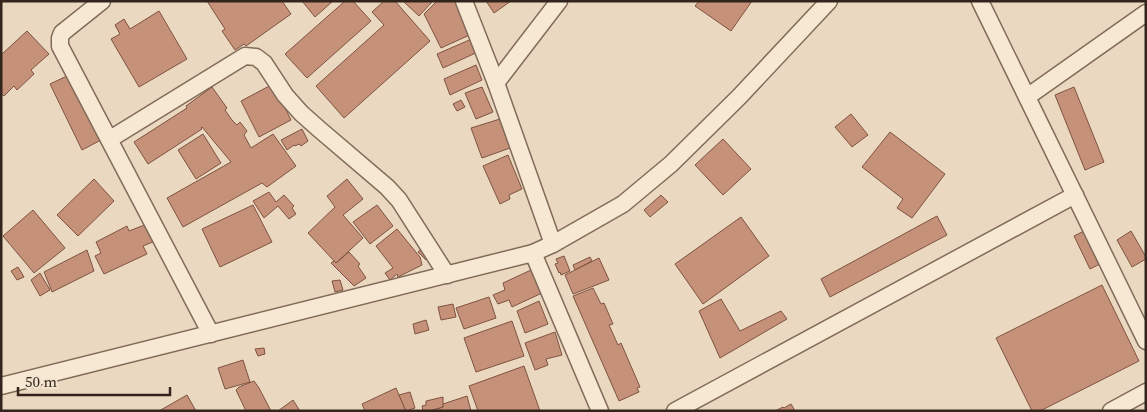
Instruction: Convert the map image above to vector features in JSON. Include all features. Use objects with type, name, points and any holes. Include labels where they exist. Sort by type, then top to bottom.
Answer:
[{"type":"street","points":[[102,1],[62,33],[60,46],[211,334]]},
{"type":"street","points":[[464,1],[496,83],[553,244]]},
{"type":"street","points":[[496,83],[558,1]]},
{"type":"street","points":[[1,386],[533,254],[623,204],[671,164],[739,97],[829,1]]},
{"type":"street","points":[[980,1],[1146,341]]},
{"type":"street","points":[[1027,97],[1146,13]]},
{"type":"street","points":[[110,140],[245,56],[256,57],[264,64],[285,95],[301,113],[387,187],[399,200],[447,275]]},
{"type":"street","points":[[675,411],[1075,195]]},
{"type":"street","points":[[533,254],[600,411]]},
{"type":"street","points":[[1111,411],[1146,392]]},
{"type":"building","points":[[207,1],[282,1],[291,14],[246,46],[244,44],[235,50],[222,31],[225,29]]},
{"type":"building","points":[[302,1],[333,1],[315,17]]},
{"type":"building","points":[[345,1],[353,1],[371,21],[307,78],[285,54]]},
{"type":"building","points":[[384,1],[395,1],[430,41],[344,118],[316,86],[384,25],[372,12]]},
{"type":"building","points":[[403,1],[433,1],[419,16]]},
{"type":"building","points":[[437,1],[460,1],[474,33],[441,48],[424,14]]},
{"type":"building","points":[[486,1],[511,1],[494,13]]},
{"type":"building","points":[[699,1],[752,1],[731,31],[695,6]]},
{"type":"building","points":[[159,11],[187,59],[139,87],[111,39],[120,34],[115,25],[124,19],[130,29]]},
{"type":"building","points":[[27,31],[49,54],[31,70],[34,74],[17,90],[14,86],[4,96],[1,94],[1,55]]},
{"type":"building","points":[[474,38],[480,51],[443,68],[437,54]]},
{"type":"building","points":[[476,65],[482,80],[450,95],[444,79]]},
{"type":"building","points":[[69,75],[101,140],[82,150],[50,84]]},
{"type":"building","points":[[273,84],[291,120],[259,137],[241,101]]},
{"type":"building","points":[[212,87],[227,108],[225,110],[232,120],[237,125],[240,122],[247,131],[244,135],[251,148],[273,134],[296,166],[267,187],[262,183],[183,227],[167,198],[231,162],[202,127],[202,129],[148,164],[134,142],[187,108],[186,106]]},
{"type":"building","points":[[482,87],[493,112],[476,119],[465,93]]},
{"type":"building","points":[[1074,87],[1104,162],[1085,170],[1055,95]]},
{"type":"building","points":[[461,100],[465,107],[457,111],[453,104]]},
{"type":"building","points":[[851,114],[868,135],[852,147],[835,127]]},
{"type":"building","points":[[500,119],[510,148],[482,158],[471,128]]},
{"type":"building","points":[[302,129],[308,141],[301,146],[299,144],[294,145],[287,150],[281,140]]},
{"type":"building","points":[[890,132],[945,174],[912,218],[897,208],[903,199],[862,167]]},
{"type":"building","points":[[203,134],[221,163],[196,179],[178,150]]},
{"type":"building","points":[[723,139],[751,169],[723,195],[695,165]]},
{"type":"building","points":[[508,155],[522,189],[509,195],[510,199],[500,204],[483,166]]},
{"type":"building","points":[[94,179],[114,201],[78,236],[57,215]]},
{"type":"building","points":[[347,179],[363,199],[343,215],[363,238],[336,263],[308,233],[335,207],[327,196]]},
{"type":"building","points":[[269,192],[276,202],[284,195],[294,206],[292,208],[296,214],[289,219],[278,206],[264,218],[253,201]]},
{"type":"building","points":[[661,195],[668,202],[650,217],[644,210]]},
{"type":"building","points":[[253,205],[272,242],[220,267],[202,229]]},
{"type":"building","points":[[377,205],[393,226],[370,244],[353,222]]},
{"type":"building","points":[[33,210],[65,248],[34,273],[3,236]]},
{"type":"building","points":[[937,216],[947,235],[830,297],[821,279]]},
{"type":"building","points":[[741,217],[769,256],[703,304],[675,264]]},
{"type":"building","points":[[147,224],[155,241],[143,246],[147,254],[104,274],[95,256],[101,253],[96,242],[127,226],[129,231]]},
{"type":"building","points":[[1094,226],[1110,259],[1090,269],[1074,236]]},
{"type":"building","points":[[397,229],[420,257],[422,265],[398,277],[397,274],[390,280],[385,273],[393,268],[376,246]]},
{"type":"building","points":[[1131,231],[1146,257],[1146,259],[1132,267],[1117,240]]},
{"type":"building","points":[[423,247],[431,255],[426,260],[418,252]]},
{"type":"building","points":[[87,250],[94,271],[52,292],[44,272]]},
{"type":"building","points":[[349,252],[360,264],[358,266],[366,278],[354,286],[331,263],[334,261],[336,263]]},
{"type":"building","points":[[564,256],[570,271],[561,275],[555,264],[558,263],[556,259]]},
{"type":"building","points":[[590,257],[592,261],[575,270],[573,265]]},
{"type":"building","points":[[599,258],[609,280],[573,294],[565,275]]},
{"type":"building","points":[[18,267],[24,277],[17,280],[11,271]]},
{"type":"building","points":[[531,270],[542,293],[512,307],[509,300],[498,304],[493,295],[505,290],[503,283]]},
{"type":"building","points":[[40,273],[50,290],[40,296],[31,280]]},
{"type":"building","points":[[340,280],[343,290],[335,292],[332,281]]},
{"type":"building","points":[[1102,285],[1139,361],[1040,411],[1032,411],[996,338]]},
{"type":"building","points":[[593,288],[601,304],[604,303],[613,324],[609,325],[618,345],[621,343],[640,387],[637,388],[639,392],[619,401],[573,296]]},
{"type":"building","points":[[489,297],[496,318],[464,329],[456,308]]},
{"type":"building","points":[[721,299],[740,331],[781,311],[787,319],[720,358],[699,311]]},
{"type":"building","points":[[539,301],[548,324],[525,333],[517,311]]},
{"type":"building","points":[[453,304],[456,317],[441,320],[438,307]]},
{"type":"building","points":[[426,320],[429,330],[415,334],[413,324]]},
{"type":"building","points":[[512,321],[524,356],[476,372],[464,338]]},
{"type":"building","points":[[555,332],[562,355],[546,359],[548,365],[535,370],[525,343]]},
{"type":"building","points":[[264,348],[265,354],[258,356],[255,349]]},
{"type":"building","points":[[243,360],[250,382],[225,389],[218,368]]},
{"type":"building","points":[[524,366],[540,411],[478,411],[469,386]]},
{"type":"building","points":[[254,381],[271,411],[246,411],[236,390]]},
{"type":"building","points":[[396,388],[406,411],[365,411],[362,404]]},
{"type":"building","points":[[410,392],[415,408],[406,411],[399,395]]},
{"type":"building","points":[[187,395],[196,411],[159,411]]},
{"type":"building","points":[[467,396],[471,411],[429,411],[443,407],[443,404]]},
{"type":"building","points":[[443,397],[443,407],[423,411],[422,406],[426,405],[426,401]]},
{"type":"building","points":[[293,400],[300,411],[278,411]]},
{"type":"building","points":[[791,404],[795,411],[775,411],[784,408]]}]
